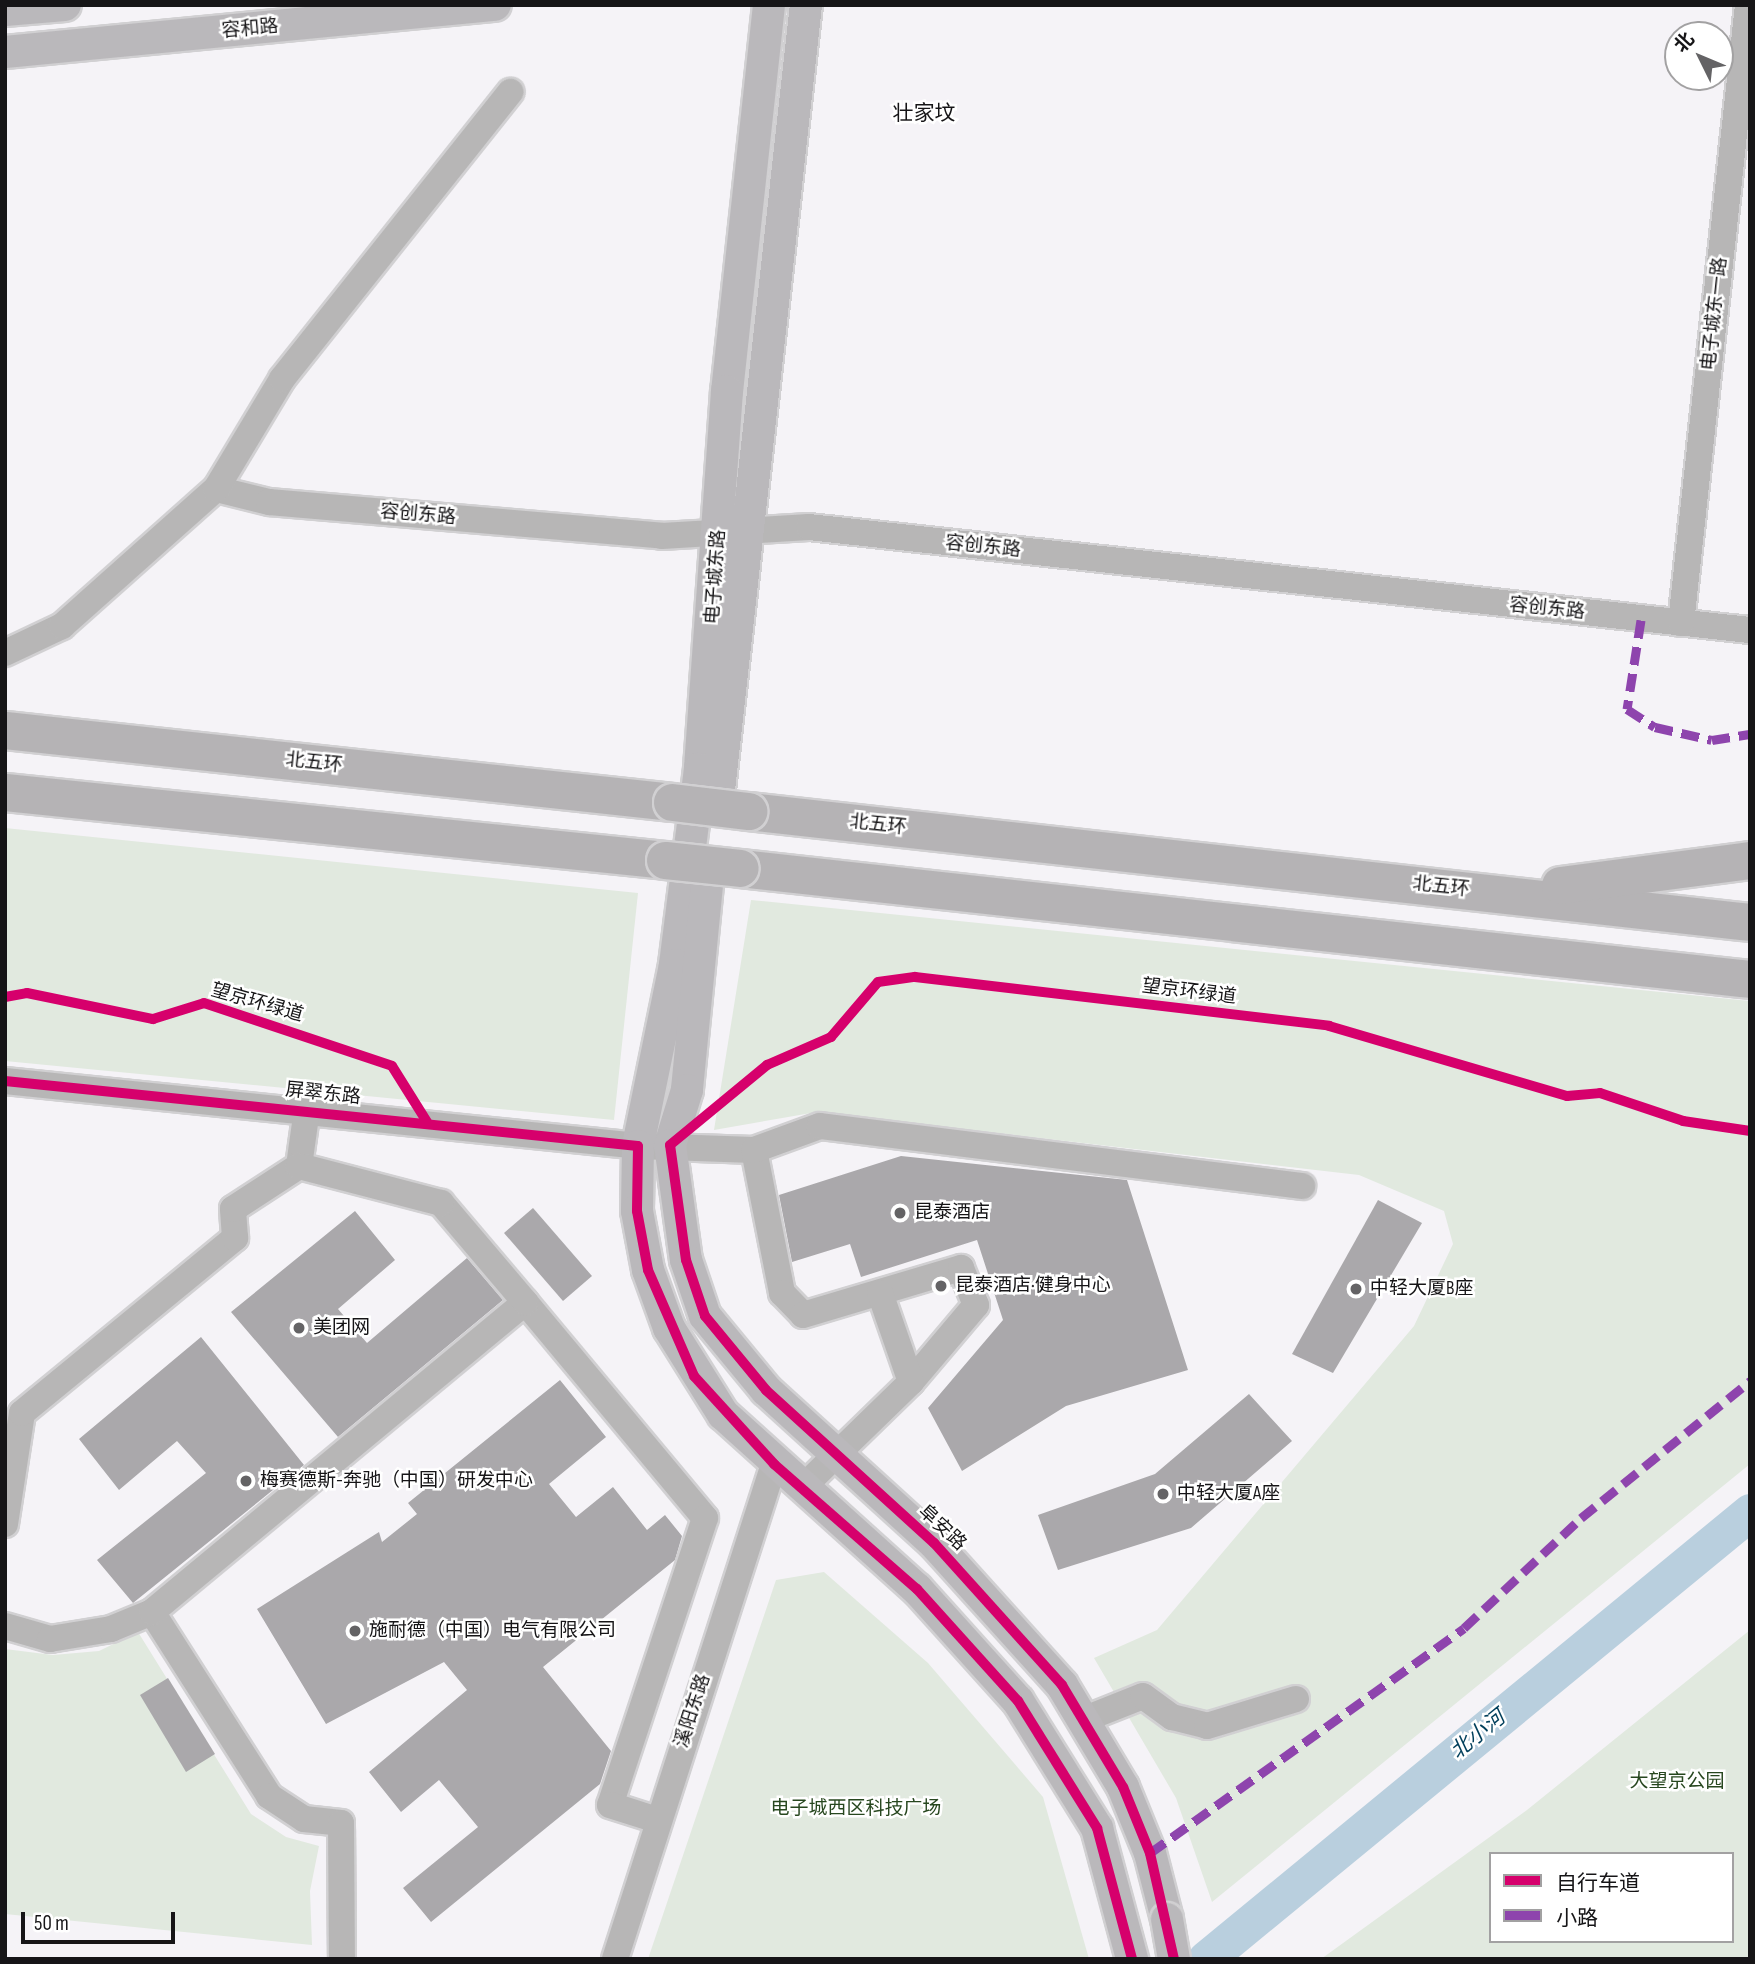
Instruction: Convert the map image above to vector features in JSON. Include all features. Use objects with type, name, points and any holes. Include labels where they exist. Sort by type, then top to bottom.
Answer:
[{"type":"highway","name":"北五环","points":[[5,730],[1750,922]]},
{"type":"highway","points":[[5,792],[740,868],[1750,979]]},
{"type":"highway","points":[[1495,893],[1750,860]]},
{"type":"main road","points":[[5,10],[65,5]]},
{"type":"main road","name":"容和路","points":[[5,52],[495,5]]},
{"type":"main road","name":"电子城东路","points":[[670,1145],[687,1090],[734,533],[727,391],[769,5]]},
{"type":"main road","name":"电子城东路","points":[[638,1146],[676,965],[806,5]]},
{"type":"main road","name":"阜安路","points":[[670,1145],[686,1259],[705,1316],[758,1382],[987,1597],[1086,1719],[1150,1853],[1174,1959]]},
{"type":"main road","points":[[638,1146],[639,1223],[668,1328],[723,1414],[774,1464],[917,1589],[1018,1701],[1097,1828],[1130,1949]]},
{"type":"street","name":"电子城东一路","points":[[1681,624],[1748,5]]},
{"type":"street","points":[[5,653],[62,626],[216,489],[282,379],[510,92]]},
{"type":"street","name":"容创东路","points":[[216,489],[310,506],[662,536],[809,527],[1750,630]]},
{"type":"street","name":"屏翠东路","points":[[5,1081],[307,1109],[638,1146],[670,1145],[754,1150]]},
{"type":"street","points":[[299,1166],[307,1109]]},
{"type":"street","points":[[802,1488],[911,1382],[976,1305],[961,1268],[803,1314],[782,1293],[754,1150],[820,1126],[1302,1186]]},
{"type":"street","points":[[5,1524],[22,1413],[236,1238],[233,1209],[299,1166],[441,1203],[705,1518],[610,1805],[657,1819]]},
{"type":"street","points":[[880,1293],[911,1382]]},
{"type":"street","points":[[5,1626],[50,1639],[111,1629],[152,1612],[525,1302]]},
{"type":"street","name":"溪阳东路","points":[[615,1959],[657,1819],[774,1464]]},
{"type":"street","points":[[152,1612],[270,1796],[304,1819],[341,1824],[342,1959]]},
{"type":"street","points":[[1086,1719],[1143,1696],[1172,1717],[1207,1726],[1296,1699]]},
{"type":"green space","points":[[5,828],[638,893],[614,1120],[5,1061]]},
{"type":"green space","points":[[751,900],[1750,1001],[1750,1464],[1212,1902],[1176,1798],[1094,1658],[1157,1630],[1414,1326],[1453,1244],[1444,1211],[1359,1175],[817,1112],[714,1130]]},
{"type":"green space","name":"电子城西区科技广场","points":[[824,1572],[928,1663],[1043,1797],[1089,1959],[648,1959],[776,1580]]},
{"type":"green space","name":"大望京公园","points":[[1750,1630],[1750,1959],[1321,1959],[1527,1810]]},
{"type":"green space","points":[[138,1632],[251,1814],[286,1837],[319,1846],[310,1891],[312,1945],[5,1914],[5,1649],[53,1655],[99,1651]]},
{"type":"building","points":[[901,1156],[1127,1180],[1188,1370],[1066,1406],[962,1471],[928,1408],[1003,1320],[977,1240],[861,1277],[850,1244],[792,1262],[779,1195]]},
{"type":"building","name":"中轻大厦B座","points":[[1378,1200],[1422,1223],[1333,1373],[1292,1354]]},
{"type":"building","points":[[533,1208],[592,1276],[563,1301],[504,1233]]},
{"type":"building","name":"美团网","points":[[355,1211],[395,1260],[338,1309],[367,1343],[467,1258],[503,1300],[338,1437],[231,1312]]},
{"type":"building","name":"梅赛德斯-奔驰（中国）研发中心","points":[[201,1337],[304,1465],[133,1603],[97,1560],[206,1473],[177,1441],[119,1490],[79,1439]]},
{"type":"building","points":[[560,1380],[606,1437],[549,1484],[576,1517],[613,1487],[647,1530],[665,1515],[682,1536],[675,1560],[543,1667],[611,1751],[600,1784],[431,1922],[403,1888],[478,1827],[439,1780],[401,1812],[369,1772],[467,1690],[444,1662],[326,1724],[257,1609],[379,1532],[382,1542],[417,1514],[408,1503]]},
{"type":"building","name":"中轻大厦A座","points":[[1249,1394],[1292,1441],[1191,1528],[1058,1570],[1038,1515],[1155,1474]]},
{"type":"building","points":[[168,1678],[215,1754],[186,1772],[140,1695]]},
{"type":"waterway","name":"北小河","points":[[1206,1959],[1750,1512]]},
{"type":"marked path","points":[[1641,620],[1627,709],[1655,727],[1712,740],[1750,734]]},
{"type":"marked path","points":[[1150,1853],[1464,1628],[1581,1518],[1750,1381]]},
{"type":"cycle path","name":"望京环绿道","points":[[1174,1959],[1150,1853],[1123,1787],[1062,1685],[934,1543],[766,1390],[705,1316],[686,1260],[670,1145],[767,1065],[831,1037],[878,982],[915,977],[1329,1026],[1567,1096],[1600,1093],[1683,1121],[1750,1131]]},
{"type":"cycle path","name":"望京环绿道","points":[[5,997],[27,993],[153,1019],[204,1003],[392,1066],[427,1122]]},
{"type":"cycle path","points":[[5,1081],[638,1146],[637,1211],[648,1270],[694,1376],[774,1464],[917,1589],[1018,1701],[1097,1828],[1132,1959]]},
{"type":"place","name":"昆泰酒店","points":[[900,1213]]},
{"type":"place","name":"昆泰酒店·健身中心","points":[[941,1286]]},
{"type":"place","name":"中轻大厦B座","points":[[1356,1289]]},
{"type":"place","name":"美团网","points":[[299,1328]]},
{"type":"place","name":"梅赛德斯-奔驰（中国）研发中心","points":[[246,1481]]},
{"type":"place","name":"中轻大厦A座","points":[[1163,1494]]},
{"type":"place","name":"施耐德（中国）电气有限公司","points":[[355,1631]]},
{"type":"district","name":"壮家坟","points":[[924,114]]}]
